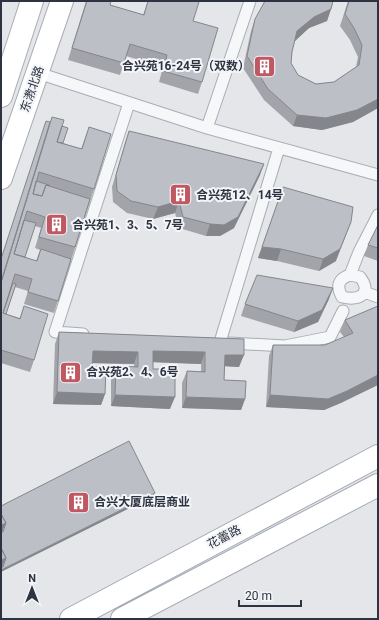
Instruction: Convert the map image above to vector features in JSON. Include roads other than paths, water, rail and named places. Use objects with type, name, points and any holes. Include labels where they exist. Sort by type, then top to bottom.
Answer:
[{"type":"main road","points":[[1,96],[32,1]]},
{"type":"main road","name":"东漖北路","points":[[1,178],[62,1]]},
{"type":"main road","name":"花蕾路","points":[[71,619],[378,456]]},
{"type":"main road","points":[[122,619],[378,485]]},
{"type":"lane","points":[[207,128],[250,1]]},
{"type":"lane","points":[[38,73],[207,128],[378,175]]},
{"type":"lane","points":[[94,334],[55,332],[129,102]]},
{"type":"lane","points":[[279,148],[216,342],[286,346],[330,337],[348,298]]},
{"type":"lane","points":[[350,275],[359,252],[378,215]]},
{"type":"lane","points":[[350,275],[360,277],[364,282],[364,292],[358,299],[342,297],[339,290],[340,282],[343,278],[350,275]]},
{"type":"lane","points":[[364,292],[378,297]]},
{"type":"place","name":"合兴苑16-24号（双数）","points":[[265,66]]},
{"type":"place","name":"合兴苑12、14号","points":[[181,195]]},
{"type":"place","name":"合兴苑1、3、5、7号","points":[[57,225]]},
{"type":"place","name":"合兴苑2、4、6号","points":[[71,372]]},
{"type":"place","name":"合兴大厦底层商业","points":[[78,502]]}]
